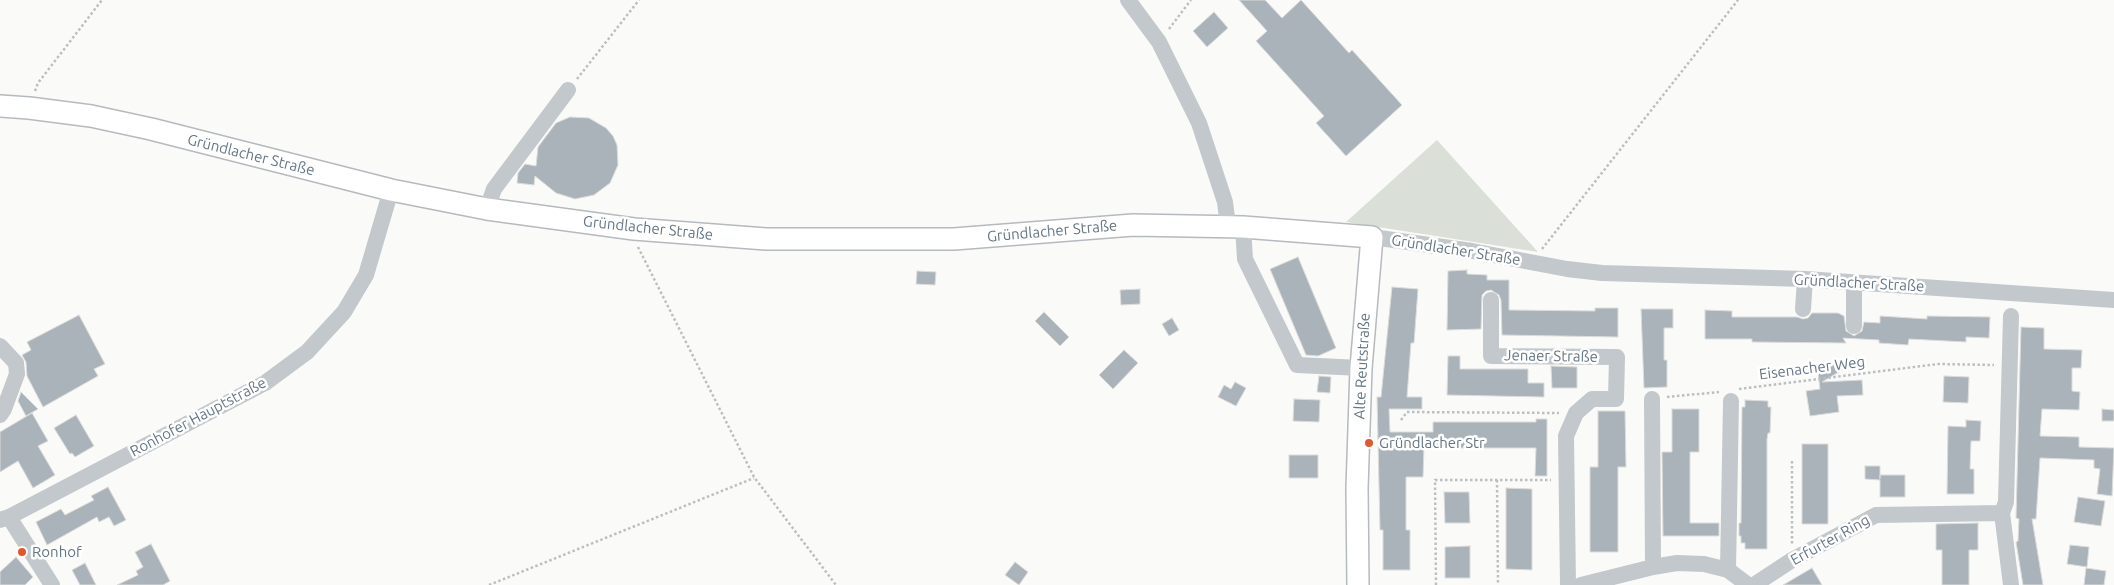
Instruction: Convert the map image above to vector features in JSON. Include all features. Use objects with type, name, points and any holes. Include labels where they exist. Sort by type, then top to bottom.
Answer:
[{"type":"main road","name":"Gründlacher Straße","points":[[0,106],[91,116],[151,129],[391,190],[487,209],[634,229],[766,238],[936,239],[1133,225],[1236,226],[1372,236]]},
{"type":"main road","name":"Alte Reutstraße","points":[[1358,585],[1357,488],[1361,368],[1372,236]]},
{"type":"street","points":[[1128,0],[1159,42],[1199,123],[1225,202],[1236,226],[1245,259],[1297,365],[1361,368]]},
{"type":"street","points":[[487,209],[494,189],[568,90]]},
{"type":"street","name":"Ronhofer Hauptstraße","points":[[4,519],[266,383],[307,352],[344,312],[366,275],[391,190]]},
{"type":"street","name":"Gründlacher Straße","points":[[1372,236],[1472,251],[1567,269],[1602,273],[1805,279],[2114,300]]},
{"type":"street","points":[[1803,309],[1805,279]]},
{"type":"street","points":[[1854,282],[1854,326]]},
{"type":"street","name":"Jenaer Straße","points":[[1491,300],[1491,356],[1617,357],[1616,399],[1592,399],[1576,413]]},
{"type":"street","points":[[2011,316],[2006,502],[2002,513],[2011,585]]},
{"type":"street","points":[[0,346],[16,363],[17,374],[0,415]]},
{"type":"street","points":[[1728,570],[1729,394]]},
{"type":"street","points":[[1652,399],[1653,567]]},
{"type":"street","points":[[1568,585],[1566,436],[1576,413]]},
{"type":"street","name":"Erfurter Ring","points":[[1754,585],[1792,560],[1876,515],[2002,513]]},
{"type":"street","points":[[4,519],[52,585]]},
{"type":"street","points":[[1581,585],[1677,563],[1704,564],[1728,570],[1748,585]]},
{"type":"path","points":[[29,108],[38,83],[102,0]]},
{"type":"path","points":[[568,90],[639,0]]},
{"type":"path","points":[[1159,42],[1191,0]]},
{"type":"path","points":[[1531,262],[1738,0]]},
{"type":"path","points":[[634,229],[638,250],[754,477],[836,585]]},
{"type":"path","name":"Eisenacher Weg","points":[[1652,399],[1729,394],[1938,364],[1991,364],[2010,371]]},
{"type":"path","points":[[1401,420],[1408,412],[1576,413]]},
{"type":"path","points":[[1792,461],[1792,560]]},
{"type":"path","points":[[488,585],[754,477]]},
{"type":"path","points":[[1436,585],[1435,480],[1566,480]]},
{"type":"path","points":[[1497,480],[1498,585]]},
{"type":"shaded area","points":[[1437,140],[1538,252],[1346,222]]},
{"type":"building","points":[[1239,0],[1265,0],[1282,18],[1301,0],[1349,53],[1352,50],[1402,105],[1346,156],[1316,123],[1324,116],[1256,41],[1267,31]]},
{"type":"building","points":[[1214,12],[1228,28],[1207,47],[1193,31]]},
{"type":"building","points":[[570,117],[589,118],[606,128],[613,136],[617,145],[618,165],[610,183],[594,195],[575,199],[556,193],[535,176],[534,185],[517,183],[518,173],[525,164],[536,166],[538,147],[556,123]]},
{"type":"building","points":[[1298,257],[1336,348],[1318,356],[1306,355],[1270,269]]},
{"type":"building","points":[[1467,270],[1467,274],[1487,275],[1487,280],[1509,280],[1509,310],[1595,311],[1595,308],[1618,308],[1618,337],[1502,335],[1501,300],[1499,295],[1491,290],[1486,291],[1482,295],[1481,329],[1447,330],[1448,271]]},
{"type":"building","points":[[917,271],[936,272],[935,285],[916,284]]},
{"type":"building","points":[[1392,287],[1418,289],[1407,397],[1422,397],[1422,409],[1389,409],[1390,432],[1433,432],[1433,422],[1536,422],[1536,419],[1547,419],[1547,476],[1535,476],[1536,448],[1424,448],[1423,477],[1406,477],[1406,530],[1410,530],[1410,570],[1383,570],[1383,530],[1380,530],[1377,397],[1381,397]]},
{"type":"building","points":[[1140,289],[1140,304],[1121,305],[1120,290]]},
{"type":"building","points":[[1641,309],[1673,309],[1673,328],[1664,328],[1664,360],[1667,360],[1667,387],[1644,388]]},
{"type":"building","points":[[1705,310],[1732,311],[1732,317],[1797,317],[1803,319],[1808,318],[1812,313],[1838,313],[1844,316],[1846,331],[1854,336],[1862,331],[1864,322],[1880,323],[1880,316],[1927,319],[1927,316],[1990,317],[1989,338],[1966,337],[1966,342],[1909,339],[1908,345],[1879,343],[1879,340],[1843,338],[1846,343],[1752,342],[1752,339],[1705,339]]},
{"type":"building","points":[[1044,312],[1069,337],[1060,346],[1035,321]]},
{"type":"building","points":[[79,315],[105,364],[94,369],[98,376],[43,407],[27,376],[26,362],[22,355],[31,350],[27,342]]},
{"type":"building","points":[[1172,318],[1179,330],[1169,336],[1162,324]]},
{"type":"building","points":[[2021,327],[2044,328],[2044,349],[2082,350],[2081,368],[2072,368],[2072,391],[2080,392],[2079,410],[2042,409],[2040,436],[2079,437],[2079,447],[2114,448],[2112,496],[2097,494],[2100,469],[2094,468],[2094,460],[2040,458],[2036,519],[2032,519],[2043,585],[2023,585],[2016,542],[2018,541],[2019,519],[2016,518]]},
{"type":"building","points":[[1124,350],[1138,363],[1113,389],[1099,375]]},
{"type":"building","points":[[1448,356],[1460,356],[1460,369],[1528,369],[1528,383],[1544,383],[1544,397],[1447,395]]},
{"type":"building","points":[[1862,358],[1822,382],[1862,380],[1863,395],[1837,396],[1839,412],[1810,416],[1806,391],[1820,389],[1817,364]]},
{"type":"building","points":[[1551,366],[1577,367],[1577,388],[1552,388]]},
{"type":"building","points":[[1319,376],[1331,377],[1330,393],[1317,392]]},
{"type":"building","points":[[1944,376],[1969,377],[1968,403],[1943,402]]},
{"type":"building","points":[[1235,382],[1246,388],[1236,406],[1218,397],[1224,385],[1231,389]]},
{"type":"building","points":[[21,392],[38,409],[26,416],[18,401]]},
{"type":"building","points":[[1294,399],[1320,400],[1319,422],[1293,421]]},
{"type":"building","points":[[1745,400],[1768,401],[1768,407],[1771,407],[1770,433],[1768,433],[1767,439],[1767,549],[1745,549],[1745,543],[1741,543],[1741,536],[1739,536],[1739,523],[1741,523],[1742,407],[1745,407]]},
{"type":"building","points":[[1672,409],[1699,409],[1699,452],[1690,452],[1690,523],[1719,523],[1719,536],[1663,536],[1662,452],[1672,452]]},
{"type":"building","points":[[2102,409],[2114,410],[2114,421],[2102,421]]},
{"type":"building","points":[[1598,411],[1625,411],[1626,467],[1618,467],[1618,552],[1590,552],[1590,467],[1598,467]]},
{"type":"building","points":[[32,413],[48,441],[38,446],[55,475],[33,488],[18,461],[0,472],[0,432]]},
{"type":"building","points":[[76,415],[94,446],[75,457],[72,453],[70,454],[54,428]]},
{"type":"building","points":[[1966,420],[1981,421],[1980,441],[1971,441],[1970,469],[1974,469],[1974,494],[1947,494],[1948,426],[1966,427]]},
{"type":"building","points":[[1802,444],[1828,444],[1828,524],[1802,524]]},
{"type":"building","points":[[1289,455],[1318,455],[1318,478],[1289,478]]},
{"type":"building","points":[[1865,466],[1880,466],[1880,475],[1905,475],[1905,497],[1880,497],[1880,480],[1865,479]]},
{"type":"building","points":[[108,487],[126,520],[114,526],[109,517],[99,522],[97,517],[47,545],[36,522],[61,509],[65,515],[94,500],[91,496]]},
{"type":"building","points":[[1506,488],[1532,489],[1532,570],[1506,569]]},
{"type":"building","points":[[1444,492],[1469,492],[1470,523],[1445,523]]},
{"type":"building","points":[[2078,497],[2105,501],[2101,526],[2074,522]]},
{"type":"building","points":[[1978,523],[1978,550],[1969,550],[1969,585],[1942,585],[1942,550],[1936,550],[1936,524]]},
{"type":"building","points":[[151,544],[170,581],[163,585],[117,585],[138,575],[136,571],[143,567],[135,552]]},
{"type":"building","points":[[2070,545],[2089,547],[2087,567],[2067,564]]},
{"type":"building","points":[[1470,546],[1470,578],[1445,578],[1445,547]]},
{"type":"building","points":[[16,557],[33,577],[25,585],[0,585],[0,572]]},
{"type":"building","points":[[1015,562],[1028,572],[1019,585],[1005,575]]},
{"type":"building","points":[[85,563],[96,585],[80,585],[72,570]]},
{"type":"building","points":[[1812,568],[1822,585],[1783,585]]},
{"type":"building","points":[[2086,568],[2106,571],[2104,585],[2084,585]]},
{"type":"place","name":"Gründlacher Str","points":[[1369,443]]},
{"type":"place","name":"Ronhof","points":[[22,552]]}]
